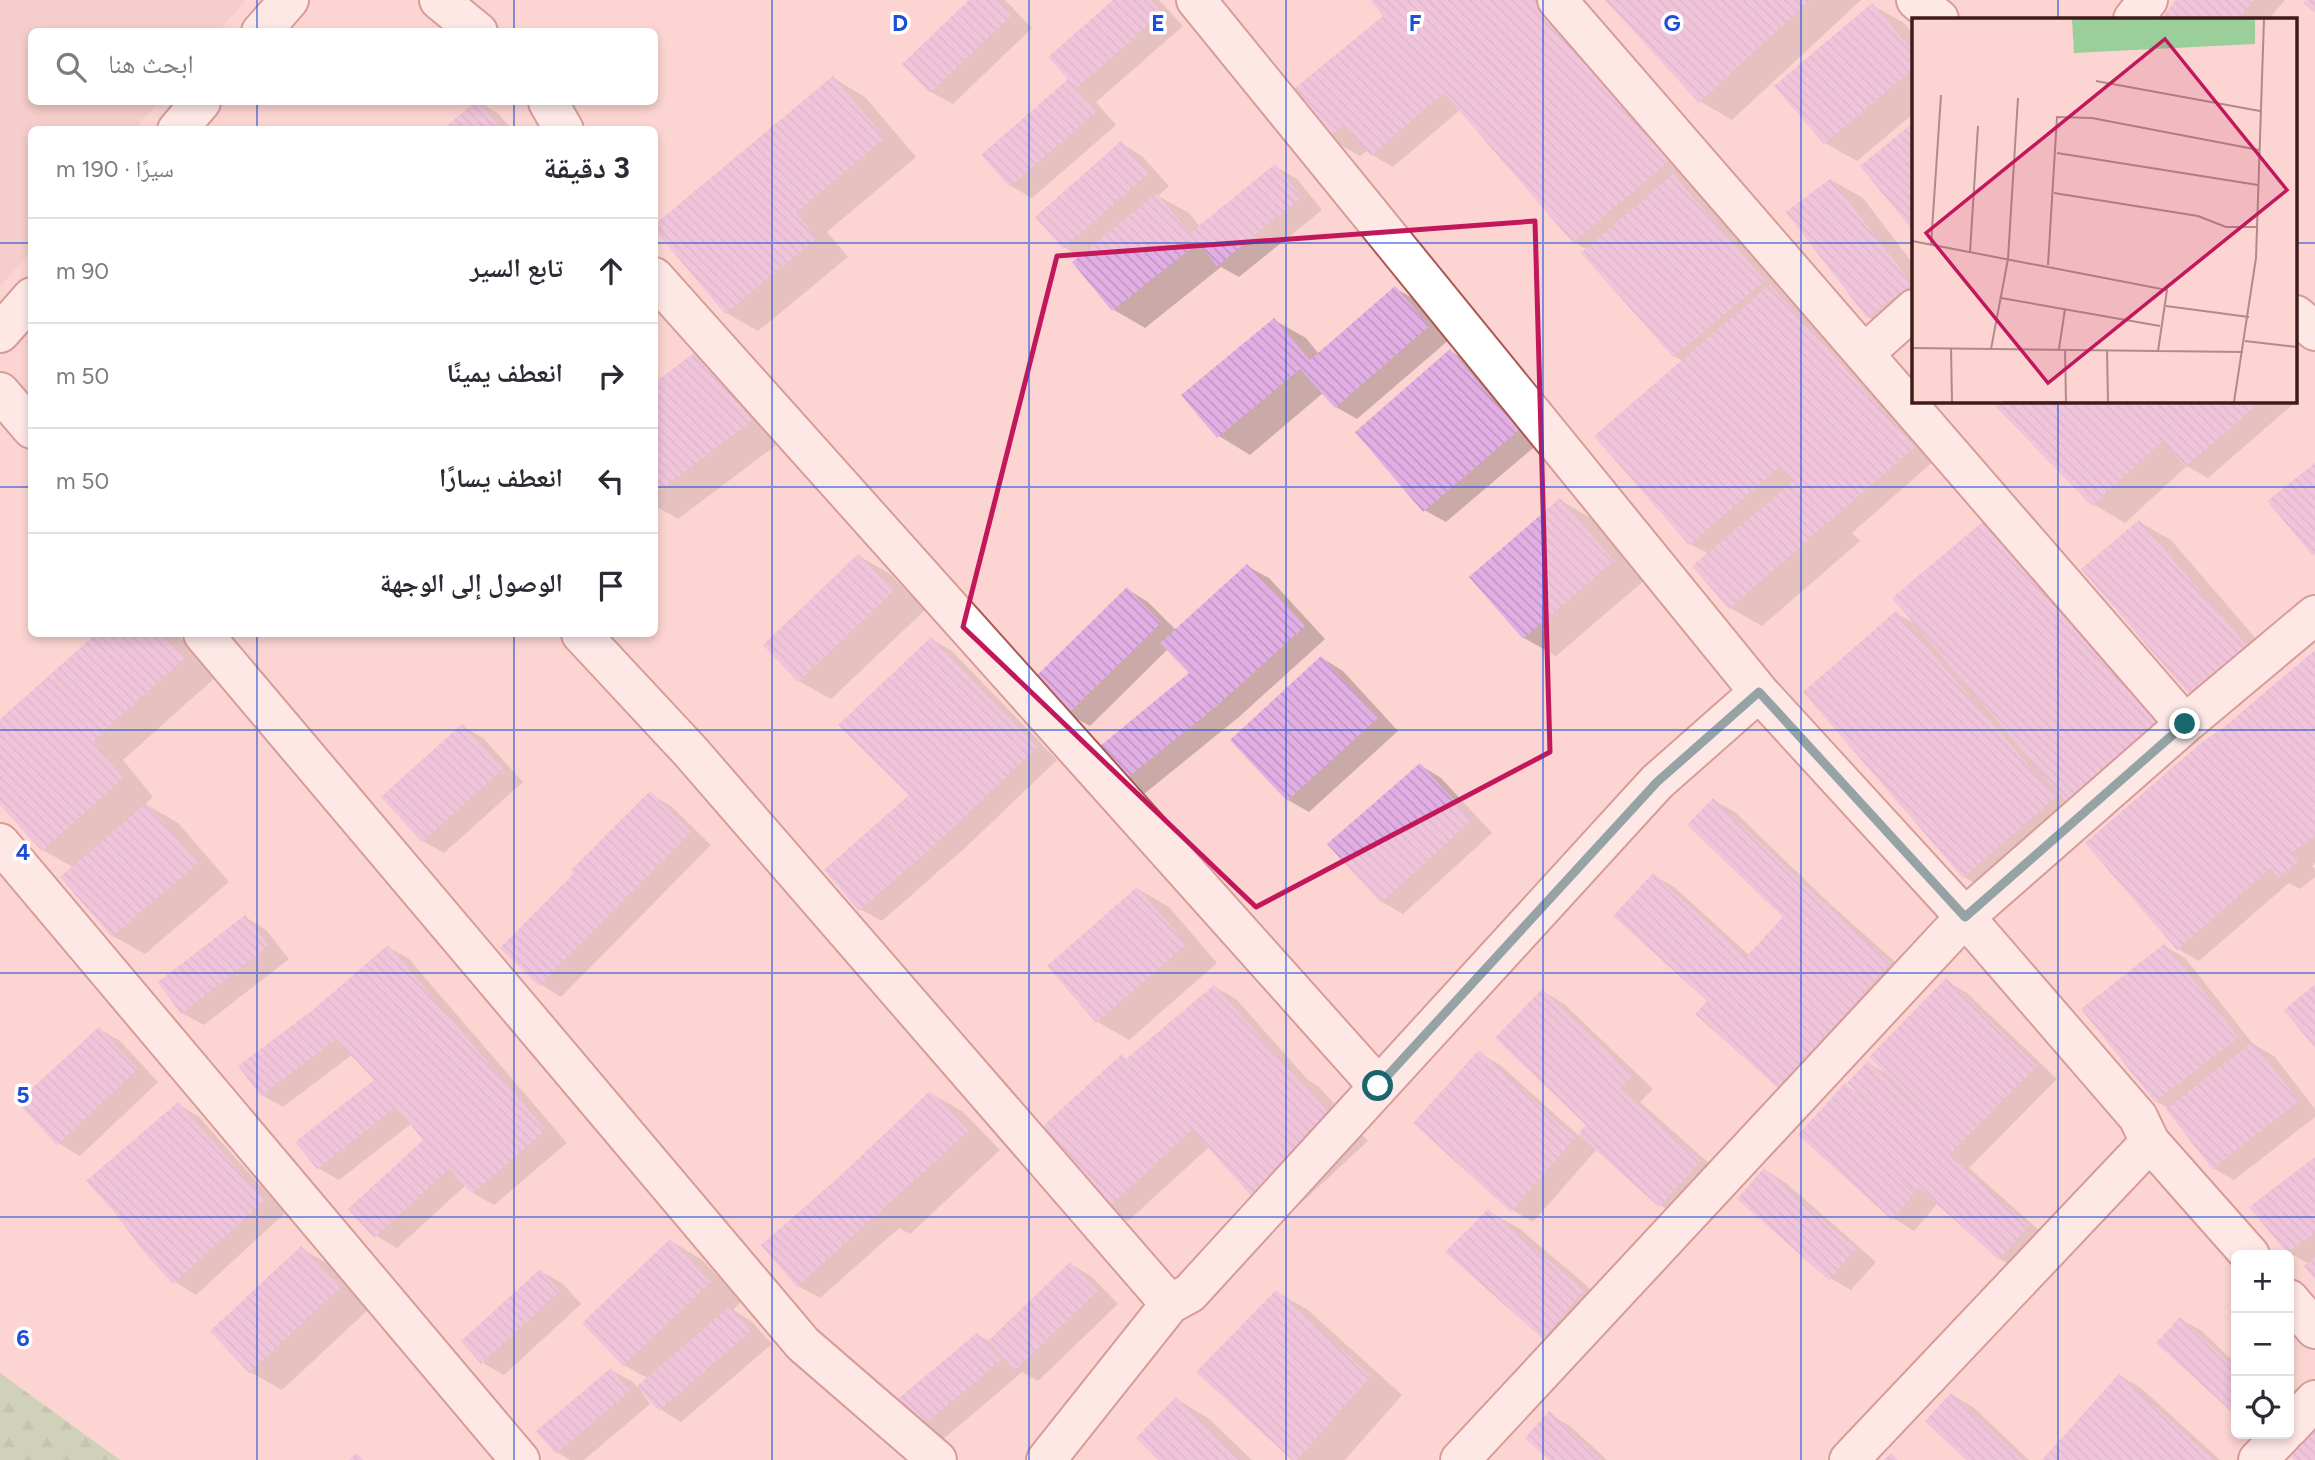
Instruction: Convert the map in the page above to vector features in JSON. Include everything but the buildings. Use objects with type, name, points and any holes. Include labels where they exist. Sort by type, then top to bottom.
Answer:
[{"type":"street","points":[[264,28],[289,0]]},
{"type":"street","points":[[439,0],[473,28]]},
{"type":"street","points":[[1196,0],[1759,692],[1965,917],[2138,1117],[2150,1142],[2246,1250]]},
{"type":"street","points":[[1557,0],[2185,724]]},
{"type":"street","points":[[1916,0],[1938,18]]},
{"type":"street","points":[[2134,18],[2148,0]]},
{"type":"street","points":[[180,126],[198,105]]},
{"type":"street","points":[[550,105],[562,126]]},
{"type":"street","points":[[658,281],[1378,1086]]},
{"type":"street","points":[[0,333],[28,302]]},
{"type":"street","points":[[1864,354],[1912,311]]},
{"type":"street","points":[[2298,317],[2315,331]]},
{"type":"street","points":[[0,391],[28,424]]},
{"type":"street","points":[[1460,1460],[1965,917],[2185,724],[2315,615]]},
{"type":"street","points":[[207,637],[803,1344],[937,1460]]},
{"type":"street","points":[[584,637],[690,751],[1170,1304]]},
{"type":"street","points":[[1046,1460],[1170,1304],[1190,1293],[1657,782],[1759,692]]},
{"type":"street","points":[[0,843],[520,1460]]},
{"type":"street","points":[[1849,1460],[2150,1142]]},
{"type":"street","points":[[2294,1305],[2315,1329]]},
{"type":"street","points":[[2294,1423],[2315,1400]]},
{"type":"street","points":[[2258,1460],[2278,1439]]},
{"type":"highlighted area","points":[[1535,221],[1550,752],[1256,907],[963,627],[1057,256]]},
{"type":"shaded area","points":[[0,0],[246,0],[222,28],[28,28],[28,105],[156,105],[138,126],[28,126],[28,254],[0,287]]},
{"type":"green space","points":[[0,1373],[120,1460],[0,1460]]},
{"type":"route","points":[[1378,1086],[1657,782],[1759,692],[1965,917],[2185,724]]}]
